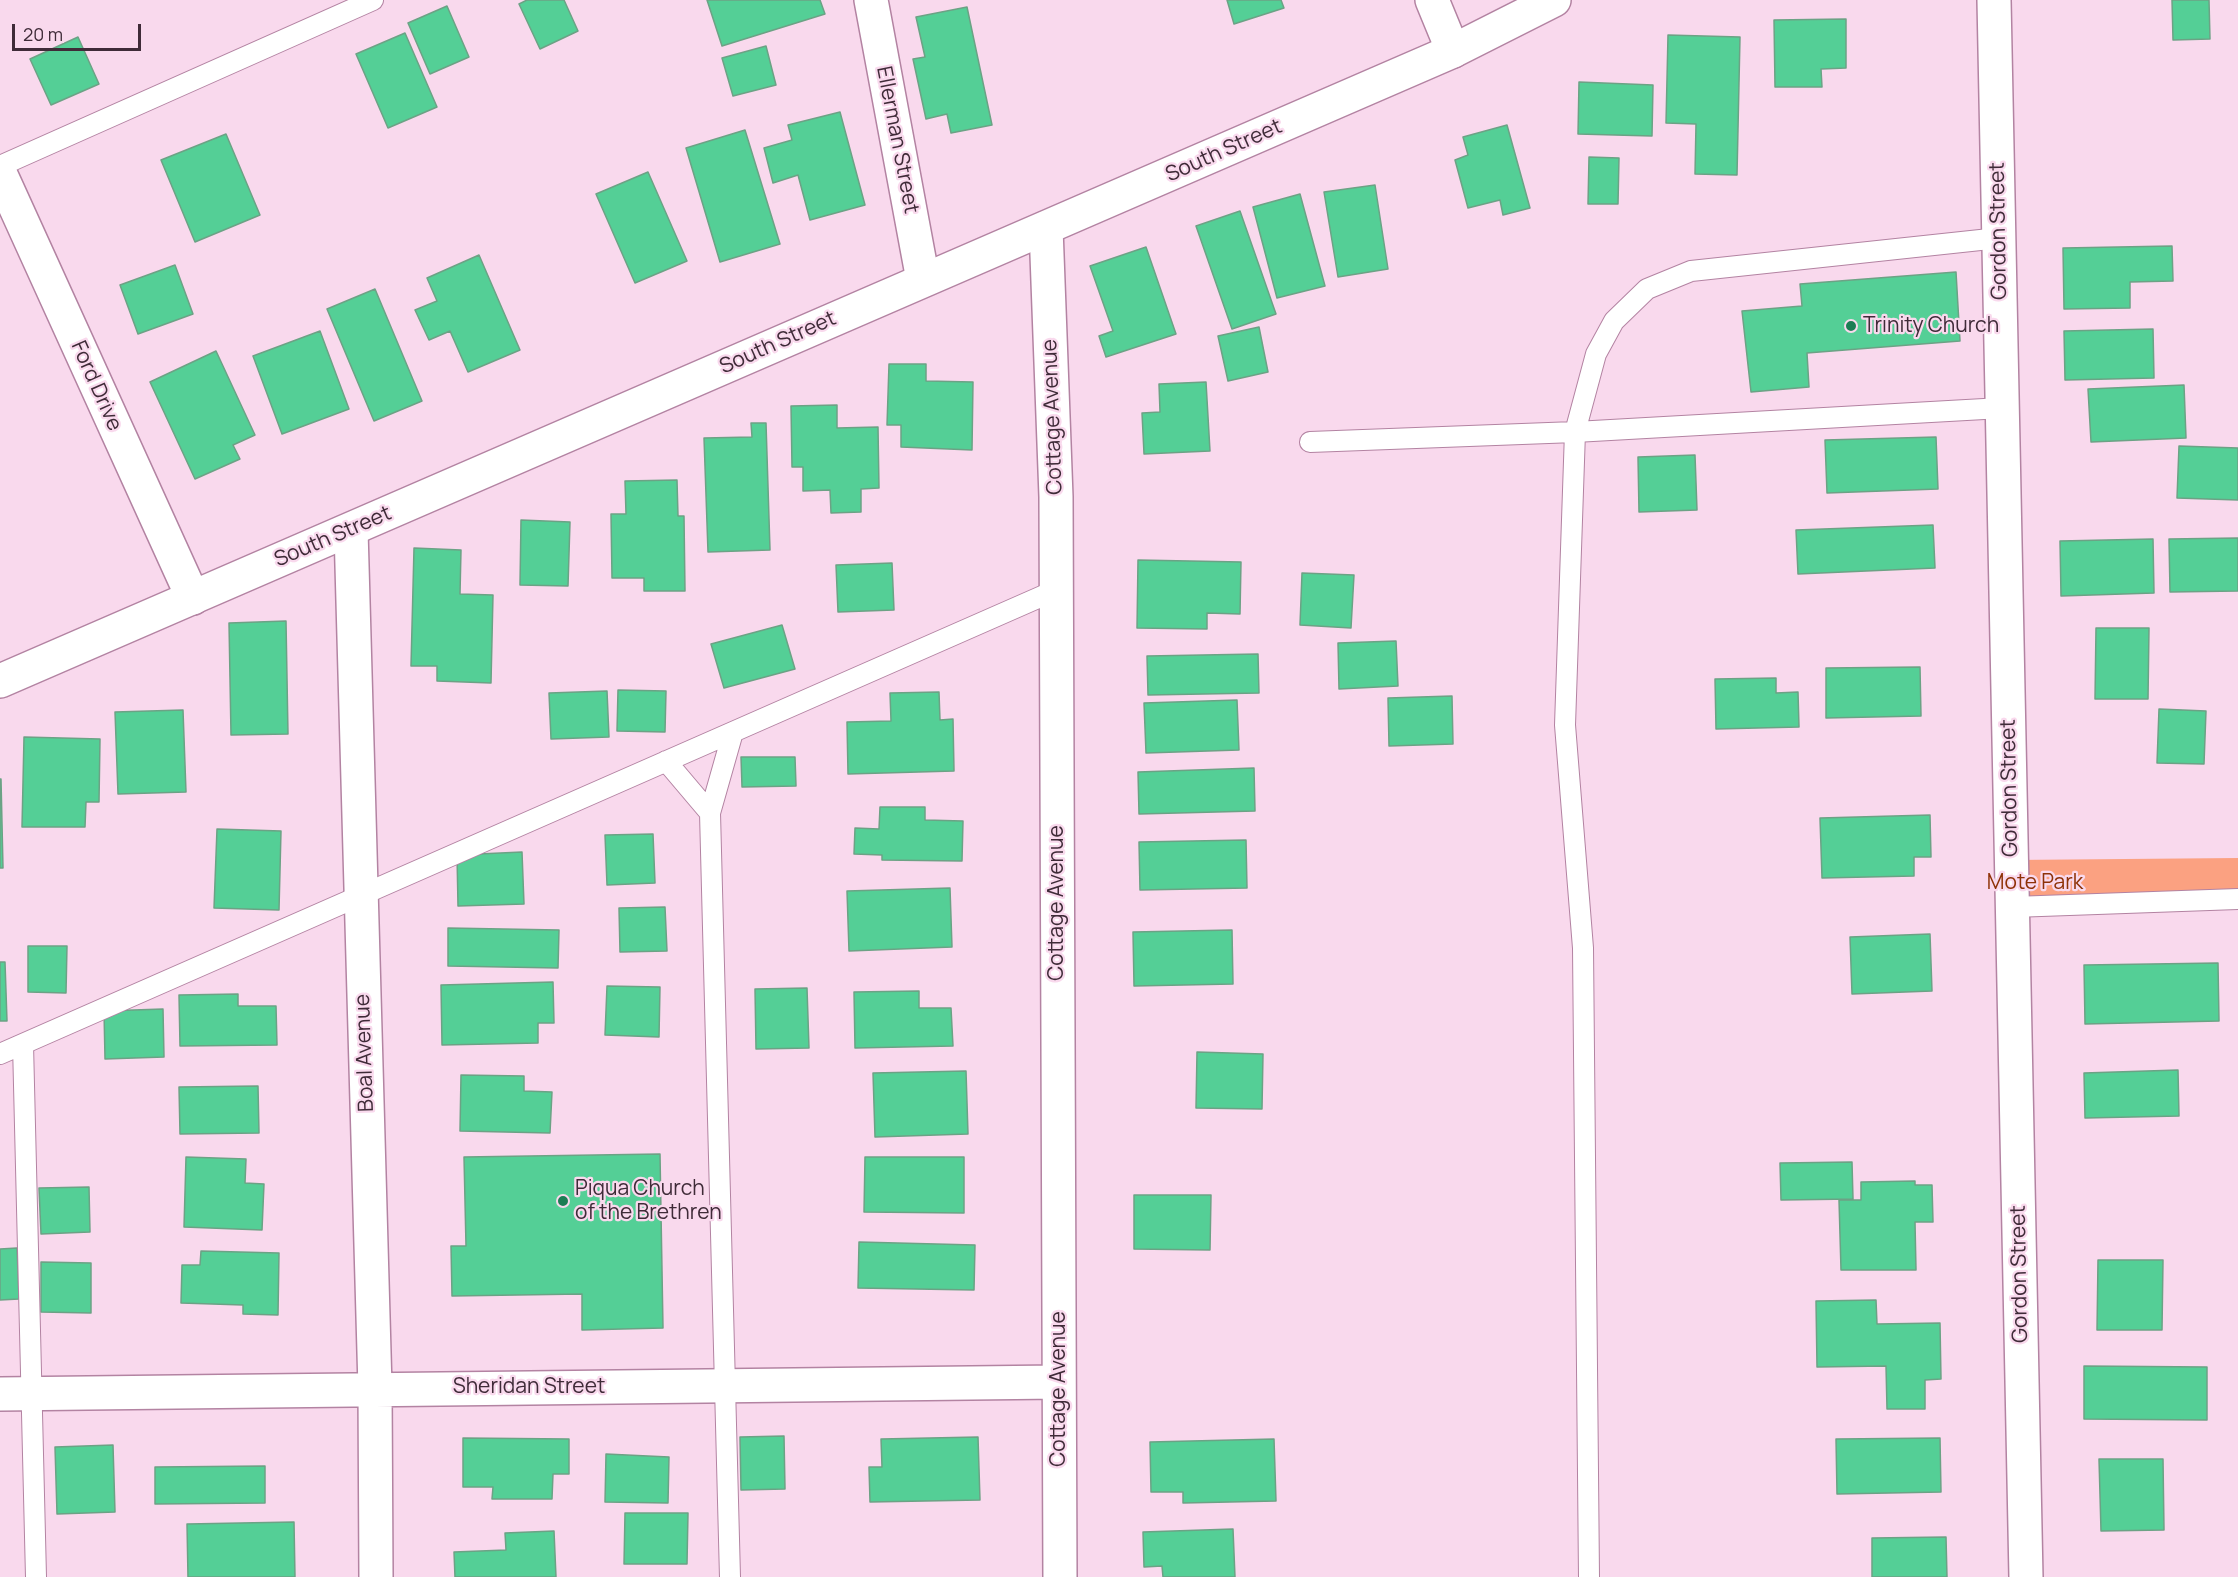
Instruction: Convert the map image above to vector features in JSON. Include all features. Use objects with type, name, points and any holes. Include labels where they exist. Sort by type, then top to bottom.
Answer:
[{"type":"street","name":"Ellerman Street","points":[[871,0],[923,280]]},
{"type":"street","points":[[1432,0],[1453,51]]},
{"type":"street","name":"South Street","points":[[0,681],[1453,51],[1554,0]]},
{"type":"street","name":"Gordon Street","points":[[1994,0],[2026,1577]]},
{"type":"street","name":"Ford Drive","points":[[0,173],[193,598]]},
{"type":"street","name":"Cottage Avenue","points":[[1046,228],[1056,498],[1060,1577]]},
{"type":"street","name":"Boal Avenue","points":[[351,530],[375,1388],[376,1577]]},
{"type":"street","name":"Sheridan Street","points":[[0,1394],[1059,1382]]},
{"type":"lane","points":[[0,166],[373,0]]},
{"type":"lane","points":[[1589,1577],[1583,948],[1565,725],[1575,432],[1596,354],[1614,321],[1647,289],[1691,271],[1999,238]]},
{"type":"lane","points":[[1310,442],[1575,432],[2002,408]]},
{"type":"lane","points":[[0,1054],[1056,590]]},
{"type":"lane","points":[[730,1577],[710,813],[733,732]]},
{"type":"lane","points":[[666,761],[710,813]]},
{"type":"lane","points":[[2013,907],[2238,899]]},
{"type":"lane","points":[[23,1044],[34,1394],[36,1577]]},
{"type":"green space","name":"Mote Park","points":[[2238,858],[2238,899],[2013,907],[2012,860]]},
{"type":"building","points":[[527,0],[564,0],[578,31],[540,49],[519,4]]},
{"type":"building","points":[[707,0],[820,0],[825,14],[722,46]]},
{"type":"building","points":[[1227,0],[1281,0],[1284,8],[1234,24]]},
{"type":"building","points":[[2172,0],[2209,0],[2210,39],[2173,40]]},
{"type":"building","points":[[447,6],[469,57],[430,74],[408,23]]},
{"type":"building","points":[[967,7],[992,125],[951,133],[947,114],[926,119],[913,59],[925,57],[916,17]]},
{"type":"building","points":[[1846,19],[1846,68],[1821,69],[1822,87],[1775,87],[1774,20]]},
{"type":"building","points":[[405,33],[437,107],[388,128],[356,54]]},
{"type":"building","points":[[1668,35],[1740,37],[1737,175],[1695,174],[1696,124],[1666,123]]},
{"type":"building","points":[[78,37],[99,84],[51,105],[30,59]]},
{"type":"building","points":[[766,46],[776,85],[733,96],[722,58]]},
{"type":"building","points":[[1579,82],[1653,85],[1652,136],[1578,134]]},
{"type":"building","points":[[840,112],[865,205],[810,220],[798,175],[773,183],[764,148],[792,140],[788,125]]},
{"type":"building","points":[[1507,125],[1530,208],[1503,215],[1500,200],[1468,208],[1455,160],[1468,155],[1463,137]]},
{"type":"building","points":[[745,130],[780,244],[720,262],[686,148]]},
{"type":"building","points":[[226,134],[260,215],[195,242],[161,160]]},
{"type":"building","points":[[1589,157],[1619,158],[1618,204],[1588,204]]},
{"type":"building","points":[[648,172],[687,261],[635,283],[596,194]]},
{"type":"building","points":[[1375,185],[1388,269],[1338,277],[1324,192]]},
{"type":"building","points":[[1300,194],[1325,286],[1277,298],[1253,207]]},
{"type":"building","points":[[1240,211],[1276,314],[1232,329],[1196,226]]},
{"type":"building","points":[[2172,246],[2173,281],[2130,282],[2130,308],[2064,309],[2063,248]]},
{"type":"building","points":[[1146,247],[1176,334],[1106,357],[1099,336],[1113,331],[1090,266]]},
{"type":"building","points":[[479,255],[520,350],[468,372],[450,331],[429,340],[415,310],[437,301],[427,278]]},
{"type":"building","points":[[175,265],[193,314],[138,334],[120,285]]},
{"type":"building","name":"Trinity Church","points":[[1956,272],[1960,341],[1807,353],[1809,387],[1751,392],[1742,311],[1802,306],[1800,284]]},
{"type":"building","points":[[375,289],[422,401],[374,421],[327,309]]},
{"type":"building","points":[[1259,327],[1268,372],[1228,381],[1218,336]]},
{"type":"building","points":[[2153,329],[2154,378],[2065,380],[2064,331]]},
{"type":"building","points":[[320,331],[349,409],[282,434],[253,356]]},
{"type":"building","points":[[216,351],[255,435],[233,445],[240,459],[195,479],[150,382]]},
{"type":"building","points":[[889,364],[926,364],[926,381],[973,382],[972,450],[901,447],[901,425],[887,425]]},
{"type":"building","points":[[1206,382],[1210,451],[1144,454],[1142,413],[1160,412],[1159,384]]},
{"type":"building","points":[[2184,385],[2186,438],[2091,442],[2088,389]]},
{"type":"building","points":[[837,405],[837,428],[878,427],[879,488],[861,489],[861,512],[831,513],[830,490],[803,491],[803,467],[792,467],[791,406]]},
{"type":"building","points":[[751,423],[766,423],[770,550],[708,552],[704,438],[752,437]]},
{"type":"building","points":[[1936,437],[1938,489],[1827,493],[1825,440]]},
{"type":"building","points":[[2179,446],[2238,448],[2238,500],[2177,498]]},
{"type":"building","points":[[1695,455],[1697,510],[1639,512],[1638,457]]},
{"type":"building","points":[[677,480],[678,516],[684,516],[685,591],[644,591],[644,578],[612,578],[611,514],[626,514],[625,481]]},
{"type":"building","points":[[521,520],[570,522],[568,586],[520,585]]},
{"type":"building","points":[[1933,525],[1935,568],[1798,574],[1796,530]]},
{"type":"building","points":[[2238,538],[2238,591],[2170,592],[2169,539]]},
{"type":"building","points":[[2153,539],[2154,593],[2061,596],[2060,541]]},
{"type":"building","points":[[414,548],[461,550],[460,594],[493,595],[491,683],[437,681],[437,666],[411,666]]},
{"type":"building","points":[[1138,560],[1241,562],[1240,614],[1207,613],[1207,629],[1137,628]]},
{"type":"building","points":[[892,563],[894,610],[838,612],[836,565]]},
{"type":"building","points":[[1302,573],[1354,575],[1351,628],[1300,625]]},
{"type":"building","points":[[286,621],[288,734],[231,735],[229,623]]},
{"type":"building","points":[[782,625],[795,669],[724,688],[711,644]]},
{"type":"building","points":[[2096,628],[2149,628],[2148,699],[2095,699]]},
{"type":"building","points":[[1396,641],[1398,686],[1339,689],[1338,643]]},
{"type":"building","points":[[1258,654],[1259,693],[1148,695],[1147,656]]},
{"type":"building","points":[[1920,667],[1921,716],[1826,718],[1826,668]]},
{"type":"building","points":[[1776,678],[1776,693],[1798,692],[1799,727],[1716,729],[1715,679]]},
{"type":"building","points":[[618,690],[666,691],[665,732],[617,731]]},
{"type":"building","points":[[607,691],[609,737],[551,739],[549,693]]},
{"type":"building","points":[[939,692],[940,720],[953,719],[954,771],[848,774],[847,722],[891,721],[890,693]]},
{"type":"building","points":[[1452,696],[1453,744],[1389,746],[1388,698]]},
{"type":"building","points":[[1237,700],[1239,750],[1146,753],[1144,703]]},
{"type":"building","points":[[2159,709],[2206,711],[2204,764],[2157,763]]},
{"type":"building","points":[[183,710],[186,792],[118,794],[115,712]]},
{"type":"building","points":[[24,737],[100,739],[99,802],[86,802],[85,827],[22,827]]},
{"type":"building","points":[[741,757],[795,757],[796,786],[742,787]]},
{"type":"building","points":[[1254,768],[1255,811],[1139,814],[1138,772]]},
{"type":"building","points":[[1,779],[3,868],[0,868]]},
{"type":"building","points":[[880,807],[925,807],[925,820],[963,821],[962,861],[882,860],[882,855],[854,854],[855,828],[879,829]]},
{"type":"building","points":[[1930,815],[1931,857],[1914,857],[1914,876],[1822,878],[1820,818]]},
{"type":"building","points":[[217,829],[281,831],[279,910],[214,908]]},
{"type":"building","points":[[653,834],[655,883],[607,885],[605,835]]},
{"type":"building","points":[[1246,840],[1247,888],[1140,890],[1139,842]]},
{"type":"building","points":[[522,852],[524,904],[458,906],[457,855]]},
{"type":"building","points":[[950,888],[952,947],[849,951],[847,891]]},
{"type":"building","points":[[665,907],[667,951],[620,952],[619,908]]},
{"type":"building","points":[[448,928],[559,930],[558,968],[448,966]]},
{"type":"building","points":[[1232,930],[1233,984],[1134,986],[1133,932]]},
{"type":"building","points":[[1930,934],[1932,991],[1852,994],[1850,937]]},
{"type":"building","points":[[28,946],[67,946],[66,993],[28,992]]},
{"type":"building","points":[[0,962],[5,962],[7,1021],[0,1021]]},
{"type":"building","points":[[2218,963],[2219,1021],[2085,1024],[2084,965]]},
{"type":"building","points":[[553,982],[554,1023],[538,1023],[538,1043],[442,1045],[441,985]]},
{"type":"building","points":[[607,986],[660,987],[659,1037],[605,1035]]},
{"type":"building","points":[[807,988],[809,1048],[756,1049],[755,989]]},
{"type":"building","points":[[919,991],[919,1008],[951,1008],[953,1046],[855,1048],[854,992]]},
{"type":"building","points":[[238,994],[238,1006],[276,1006],[277,1045],[180,1046],[179,995]]},
{"type":"building","points":[[163,1009],[164,1057],[105,1059],[104,1011]]},
{"type":"building","points":[[1197,1052],[1263,1054],[1262,1109],[1196,1108]]},
{"type":"building","points":[[2178,1070],[2179,1116],[2085,1118],[2084,1073]]},
{"type":"building","points":[[966,1071],[968,1134],[875,1137],[873,1073]]},
{"type":"building","points":[[461,1075],[524,1076],[524,1091],[552,1092],[550,1133],[460,1131]]},
{"type":"building","points":[[258,1086],[259,1133],[180,1134],[179,1087]]},
{"type":"building","name":"Piqua Church of the Brethren","points":[[660,1154],[663,1328],[582,1330],[582,1294],[452,1296],[451,1246],[466,1246],[464,1157]]},
{"type":"building","points":[[186,1157],[246,1159],[245,1183],[264,1184],[262,1230],[184,1227]]},
{"type":"building","points":[[865,1157],[964,1157],[964,1213],[864,1212]]},
{"type":"building","points":[[1852,1162],[1853,1199],[1781,1200],[1780,1163]]},
{"type":"building","points":[[1915,1181],[1915,1185],[1932,1185],[1933,1222],[1915,1222],[1916,1270],[1841,1270],[1839,1200],[1861,1200],[1861,1182]]},
{"type":"building","points":[[89,1187],[90,1232],[41,1234],[39,1188]]},
{"type":"building","points":[[1134,1195],[1211,1195],[1210,1250],[1134,1249]]},
{"type":"building","points":[[859,1242],[975,1245],[974,1290],[858,1288]]},
{"type":"building","points":[[17,1248],[19,1299],[0,1300],[0,1249]]},
{"type":"building","points":[[201,1251],[279,1253],[278,1315],[243,1314],[243,1305],[181,1303],[182,1265],[200,1265]]},
{"type":"building","points":[[2098,1260],[2163,1260],[2162,1330],[2097,1330]]},
{"type":"building","points":[[41,1262],[91,1263],[91,1313],[41,1312]]},
{"type":"building","points":[[1876,1300],[1877,1324],[1940,1323],[1941,1379],[1925,1380],[1925,1409],[1887,1409],[1886,1366],[1817,1367],[1816,1301]]},
{"type":"building","points":[[2084,1366],[2207,1367],[2207,1420],[2084,1419]]},
{"type":"building","points":[[784,1436],[785,1489],[741,1490],[740,1437]]},
{"type":"building","points":[[978,1437],[980,1500],[870,1502],[869,1467],[882,1467],[881,1439]]},
{"type":"building","points":[[463,1438],[569,1439],[569,1474],[553,1474],[552,1499],[492,1499],[493,1487],[463,1487]]},
{"type":"building","points":[[1940,1438],[1941,1492],[1837,1494],[1836,1439]]},
{"type":"building","points":[[1274,1439],[1276,1501],[1183,1503],[1183,1492],[1151,1492],[1150,1442]]},
{"type":"building","points":[[113,1445],[115,1512],[57,1514],[55,1447]]},
{"type":"building","points":[[606,1454],[669,1457],[668,1503],[605,1502]]},
{"type":"building","points":[[2099,1459],[2163,1459],[2164,1530],[2101,1531]]},
{"type":"building","points":[[265,1466],[265,1503],[155,1504],[155,1467]]},
{"type":"building","points":[[625,1513],[688,1513],[687,1564],[624,1564]]},
{"type":"building","points":[[294,1522],[295,1577],[188,1577],[187,1524]]},
{"type":"building","points":[[1233,1529],[1235,1577],[1163,1577],[1162,1566],[1144,1567],[1143,1532]]},
{"type":"building","points":[[554,1531],[556,1577],[455,1577],[454,1552],[506,1550],[505,1533]]},
{"type":"building","points":[[1946,1537],[1947,1577],[1872,1577],[1872,1538]]},
{"type":"place","name":"Trinity Church","points":[[1851,326]]},
{"type":"place","name":"Piqua Church of the Brethren","points":[[563,1201]]}]
